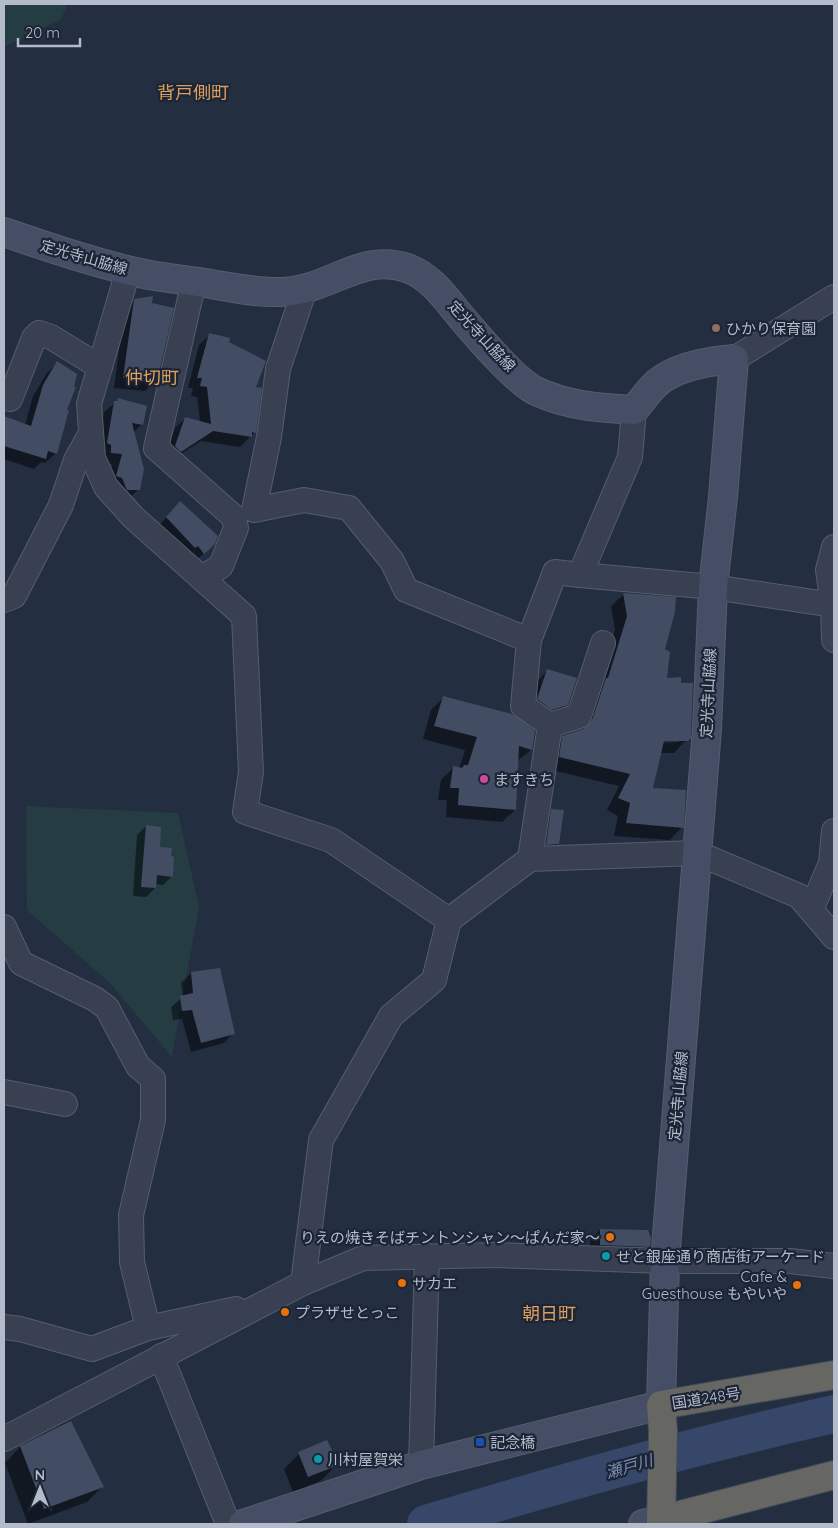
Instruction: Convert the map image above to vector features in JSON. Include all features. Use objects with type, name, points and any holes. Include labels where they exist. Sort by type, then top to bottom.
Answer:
[{"type":"highway","name":"国道248号","points":[[834,1375],[662,1418],[657,1516],[834,1475]]},
{"type":"main road","name":"定光寺山脇線","points":[[4,232],[52,249],[128,271],[251,290],[304,291],[332,281],[352,270],[369,265],[405,267],[421,274],[439,289],[500,360],[536,391],[565,402],[592,408],[634,410]]},
{"type":"main road","name":"定光寺山脇線","points":[[662,1418],[665,1261],[707,729],[713,587],[723,497],[734,359]]},
{"type":"main road","points":[[634,410],[657,383],[681,370],[710,361],[734,359]]},
{"type":"main road","points":[[243,1524],[422,1465],[662,1418]]},
{"type":"street","points":[[128,271],[89,404],[93,458],[106,487],[133,517],[244,616],[251,772],[245,812],[331,840],[449,920]]},
{"type":"street","points":[[194,281],[156,448],[234,517],[236,528],[221,566],[202,578]]},
{"type":"street","points":[[304,291],[278,369],[269,437],[254,510],[304,500],[349,508],[392,561],[406,590],[529,640]]},
{"type":"street","points":[[734,359],[834,298]]},
{"type":"street","points":[[10,400],[34,338],[40,333],[51,337],[100,367]]},
{"type":"street","points":[[580,575],[630,457],[634,410]]},
{"type":"street","points":[[4,600],[14,596],[61,505],[76,460],[91,433]]},
{"type":"street","points":[[834,547],[828,570],[834,605],[834,640]]},
{"type":"street","points":[[550,725],[523,706],[529,640],[555,572],[713,587],[834,605]]},
{"type":"street","points":[[550,725],[579,716],[603,643]]},
{"type":"street","points":[[530,859],[550,725]]},
{"type":"street","points":[[811,910],[831,863],[834,831]]},
{"type":"street","points":[[303,1283],[320,1140],[391,1016],[434,980],[449,920],[530,859],[697,853],[799,896],[834,937]]},
{"type":"street","points":[[4,927],[21,963],[95,999],[108,1008],[138,1066],[153,1078],[153,1120],[131,1215],[132,1262],[148,1328]]},
{"type":"street","points":[[4,1092],[65,1104]]},
{"type":"street","points":[[4,1440],[303,1283],[363,1258],[494,1255],[665,1261],[790,1261],[834,1266]]},
{"type":"street","points":[[422,1465],[427,1256]]},
{"type":"street","points":[[4,1327],[20,1329],[92,1349],[148,1328],[266,1303]]},
{"type":"street","points":[[161,1356],[228,1524]]},
{"type":"green space","points":[[4,4],[68,4],[61,19],[4,47]]},
{"type":"green space","points":[[26,806],[178,813],[199,907],[172,1057],[111,984],[27,910]]},
{"type":"building","points":[[153,296],[152,303],[174,308],[157,381],[123,378],[134,299]]},
{"type":"building","points":[[209,333],[230,338],[229,342],[266,361],[256,387],[262,388],[256,433],[252,432],[252,437],[213,431],[181,452],[175,446],[185,417],[211,424],[207,387],[200,386],[202,378],[197,378]]},
{"type":"building","points":[[57,361],[77,374],[74,387],[76,387],[67,410],[69,410],[57,454],[48,451],[46,459],[4,446],[4,416],[31,426],[43,385]]},
{"type":"building","points":[[118,398],[147,406],[143,425],[132,423],[144,469],[140,490],[127,490],[122,478],[116,476],[122,454],[111,453],[111,445],[107,443],[114,401],[117,401]]},
{"type":"building","points":[[180,501],[218,536],[215,544],[204,554],[198,546],[195,548],[166,517]]},
{"type":"building","points":[[623,593],[676,597],[675,612],[665,649],[670,652],[667,678],[681,677],[681,683],[693,683],[691,738],[688,741],[664,741],[653,788],[686,790],[684,828],[626,823],[630,803],[618,798],[630,774],[559,757],[562,736],[583,729],[592,720],[606,678],[608,678],[627,616]]},
{"type":"building","points":[[547,669],[577,678],[568,705],[552,710],[537,699]]},
{"type":"building","points":[[443,696],[512,714],[535,731],[532,750],[519,746],[516,810],[458,805],[459,788],[450,788],[453,766],[462,768],[464,765],[468,765],[477,737],[434,726]]},
{"type":"building","points":[[551,809],[564,810],[559,844],[546,845]]},
{"type":"building","points":[[146,825],[161,827],[160,847],[172,848],[171,856],[174,857],[173,877],[157,875],[156,888],[141,887]]},
{"type":"building","points":[[220,968],[235,1034],[201,1043],[192,1010],[182,1011],[180,996],[193,993],[191,972]]},
{"type":"building","points":[[600,1229],[648,1230],[651,1238],[650,1247],[600,1245]]},
{"type":"building","points":[[71,1421],[104,1487],[44,1509],[20,1446]]},
{"type":"building","name":"川村屋賀栄","points":[[327,1440],[339,1465],[308,1477],[298,1452]]},
{"type":"waterway","name":"瀬戸川","points":[[426,1524],[629,1465],[834,1414]]},
{"type":"place","name":"ひかり保育園","points":[[716,328]]},
{"type":"place","name":"ますきち","points":[[484,779]]},
{"type":"place","name":"りえの焼きそばチントンシャン～ぱんだ家～","points":[[610,1237]]},
{"type":"place","name":"せと銀座通り商店街アーケード","points":[[606,1256]]},
{"type":"place","name":"サカエ","points":[[402,1283]]},
{"type":"place","name":"Cafe & Guesthouse もやいや","points":[[797,1285]]},
{"type":"place","name":"プラザせとっこ","points":[[285,1312]]},
{"type":"place","name":"記念橋","points":[[480,1442]]},
{"type":"place","name":"川村屋賀栄","points":[[318,1459]]},
{"type":"district","name":"背戸側町","points":[[193,92]]},
{"type":"district","name":"仲切町","points":[[152,377]]},
{"type":"district","name":"朝日町","points":[[549,1313]]}]
